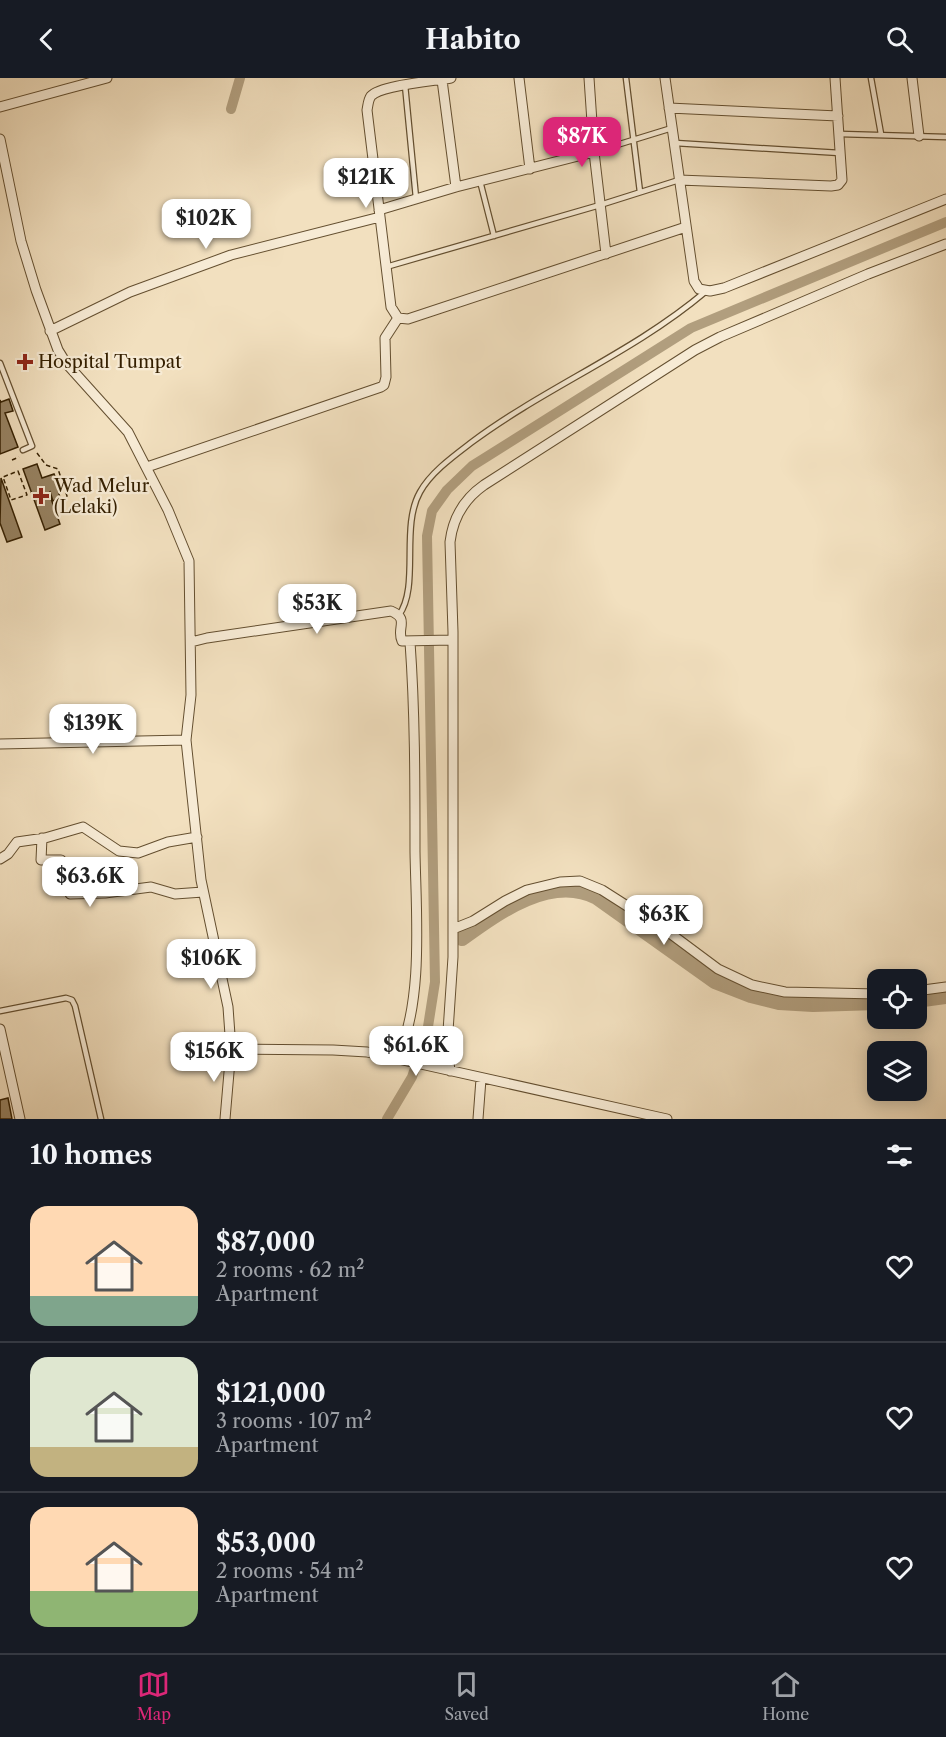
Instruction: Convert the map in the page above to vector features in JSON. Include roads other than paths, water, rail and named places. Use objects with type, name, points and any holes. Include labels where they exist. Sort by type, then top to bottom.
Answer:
[{"type":"street","points":[[0,107],[107,78]]},
{"type":"street","points":[[519,78],[530,169]]},
{"type":"street","points":[[589,78],[594,152],[606,254]]},
{"type":"street","points":[[666,78],[694,281],[697,287],[706,291],[724,288],[946,200]]},
{"type":"street","points":[[679,180],[835,186],[842,180],[835,78]]},
{"type":"street","points":[[912,78],[919,136]]},
{"type":"street","points":[[398,318],[392,307],[386,267],[367,110],[372,95],[405,85],[447,79],[456,187]]},
{"type":"street","points":[[669,108],[838,116]]},
{"type":"street","points":[[0,140],[21,241],[50,331],[63,358],[128,432],[184,544],[189,561],[191,694],[186,740],[202,892],[228,1007],[231,1049],[225,1119]]},
{"type":"street","points":[[50,331],[130,292],[231,255],[380,214],[416,198],[594,152]]},
{"type":"street","points":[[398,318],[408,319],[686,226]]},
{"type":"street","points":[[450,1071],[447,1046],[453,929],[448,641],[451,533],[459,512],[473,492],[701,346],[868,274],[946,244]]},
{"type":"street","points":[[147,467],[381,387],[386,377],[385,338],[398,318]]},
{"type":"street","points":[[191,642],[385,611],[399,615],[402,622],[401,641],[448,641]]},
{"type":"street","points":[[400,1059],[410,1020],[416,946],[413,642]]},
{"type":"street","points":[[0,744],[186,740]]},
{"type":"street","points":[[0,859],[8,854],[17,842],[83,827],[119,851],[138,853],[168,842],[197,837]]},
{"type":"street","points":[[42,838],[40,860],[61,860],[61,877],[70,894],[105,894],[150,887],[175,894],[202,892]]},
{"type":"street","points":[[453,929],[473,921],[527,890],[560,882],[580,882],[602,890],[671,934],[711,964],[752,985],[785,992],[867,994]]},
{"type":"street","points":[[927,990],[946,987]]},
{"type":"street","points":[[0,1029],[20,1119]]},
{"type":"street","points":[[231,1049],[368,1052],[667,1119]]},
{"type":"street","points":[[478,1119],[481,1079]]},
{"type":"lane","points":[[626,78],[640,192]]},
{"type":"lane","points":[[871,78],[881,134]]},
{"type":"lane","points":[[405,85],[416,198]]},
{"type":"lane","points":[[594,152],[672,128]]},
{"type":"lane","points":[[840,134],[946,137]]},
{"type":"lane","points":[[675,143],[840,153]]},
{"type":"lane","points":[[386,267],[600,206],[679,180]]},
{"type":"lane","points":[[480,181],[494,236]]},
{"type":"lane","points":[[399,615],[405,607],[407,593],[412,514],[420,491],[448,460],[500,421],[625,348],[706,291]]},
{"type":"lane","points":[[0,363],[32,446],[23,450]]},
{"type":"lane","points":[[0,1011],[66,998],[72,1000],[100,1119]]},
{"type":"waterway","points":[[231,109],[240,78]]},
{"type":"waterway","points":[[387,1119],[412,1077],[427,1033],[435,982],[427,536],[432,511],[447,490],[472,466],[691,328],[946,222]]},
{"type":"waterway","points":[[462,938],[508,907],[526,899],[562,890],[579,891],[597,897],[715,981],[751,995],[779,1002],[813,1004],[867,1002]]},
{"type":"waterway","points":[[927,999],[946,996]]},
{"type":"place","name":"Hospital Tumpat","points":[[25,362]]},
{"type":"place","name":"Wad Melur (Lelaki)","points":[[41,496]]}]
